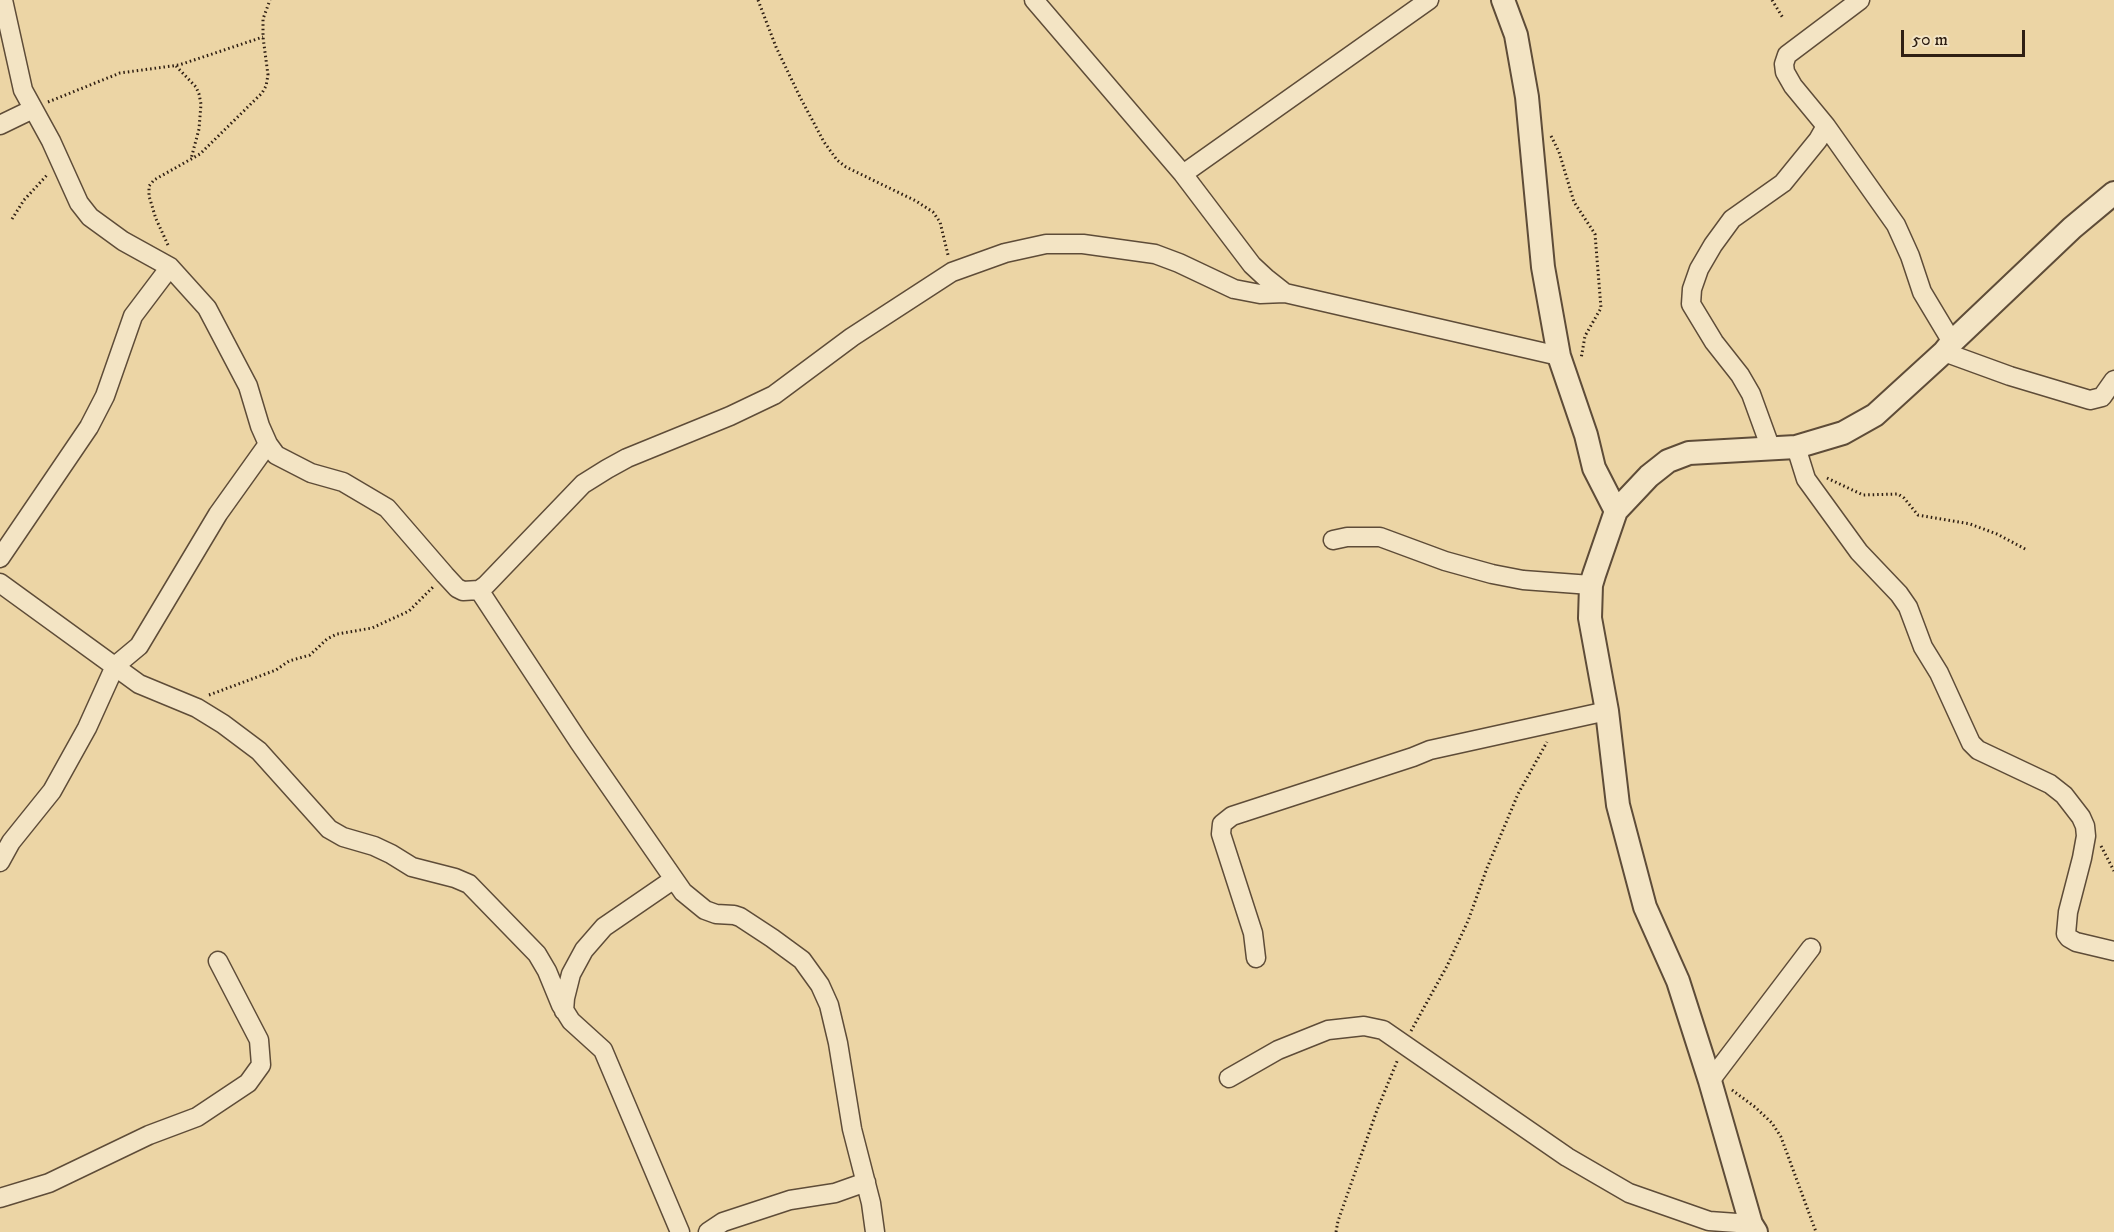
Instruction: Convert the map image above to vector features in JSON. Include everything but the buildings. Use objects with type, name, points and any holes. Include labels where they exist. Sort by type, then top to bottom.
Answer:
[{"type":"street","points":[[3,0],[23,90],[72,189],[90,217],[123,241],[171,259],[207,308],[248,386],[260,426],[268,444],[276,454],[311,473],[343,482],[387,508],[445,575],[463,591],[480,590],[583,484],[627,458],[721,420],[774,395],[852,337],[952,272],[1005,253],[1046,244],[1083,244],[1155,254],[1234,289],[1260,294],[1285,293],[1570,358]]},
{"type":"street","points":[[1034,0],[1183,174],[1252,265],[1285,293]]},
{"type":"street","points":[[1183,174],[1429,0]]},
{"type":"street","points":[[1503,0],[1516,35],[1527,97],[1544,267],[1570,358],[1594,468],[1616,511]]},
{"type":"street","points":[[1860,0],[1793,49],[1784,59],[1785,72],[1896,225],[1910,256],[1922,292],[1948,347],[2021,380],[2090,400],[2102,397],[2114,380]]},
{"type":"street","points":[[0,126],[33,109]]},
{"type":"street","points":[[1771,449],[1751,394],[1740,375],[1714,342],[1691,304],[1690,295],[1699,269],[1732,219],[1783,183],[1818,140],[1826,126]]},
{"type":"street","points":[[1229,1078],[1278,1050],[1328,1030],[1364,1026],[1383,1030],[1567,1157],[1629,1193],[1709,1221],[1753,1228],[1712,1079],[1678,981],[1645,907],[1618,805],[1607,711],[1590,618],[1591,585],[1616,511],[1649,476],[1678,456],[1689,453],[1771,449],[1798,457],[1875,415],[2072,228],[2114,193]]},
{"type":"street","points":[[0,558],[89,427],[105,396],[133,316],[171,259]]},
{"type":"street","points":[[0,862],[11,842],[52,791],[87,728],[115,666],[139,646],[218,514],[268,444]]},
{"type":"street","points":[[1798,457],[1806,479],[1859,552],[1899,594],[1908,608],[1923,647],[1940,673],[1971,743],[1978,750],[2050,784],[2064,795],[2080,817],[2085,826],[2086,836],[2068,912],[2066,934],[2076,942],[2114,951]]},
{"type":"street","points":[[1333,540],[1347,537],[1380,537],[1445,561],[1492,573],[1523,580],[1591,585]]},
{"type":"street","points":[[0,583],[140,684],[197,708],[259,751],[329,829],[343,837],[374,846],[412,867],[469,884],[537,954],[564,1011],[579,1030],[603,1050],[680,1232]]},
{"type":"street","points":[[480,590],[579,742],[683,892],[705,910],[740,917],[794,953],[808,966],[820,985],[829,1005],[852,1129],[866,1182],[875,1232]]},
{"type":"street","points":[[1256,958],[1251,927],[1221,834],[1222,824],[1232,816],[1430,750],[1607,711]]},
{"type":"street","points":[[564,1011],[571,974],[584,950],[604,927],[674,879]]},
{"type":"street","points":[[1712,1079],[1811,948]]},
{"type":"street","points":[[0,1198],[49,1183],[148,1135],[197,1117],[248,1083],[261,1065],[259,1040],[218,961]]},
{"type":"street","points":[[708,1232],[723,1222],[790,1200],[835,1193],[866,1182]]},
{"type":"path","points":[[171,259],[148,196],[148,186],[154,180],[200,154],[262,93],[266,86],[267,75],[263,19],[270,0]]},
{"type":"path","points":[[758,0],[776,47],[824,142],[837,160],[846,167],[916,201],[933,212],[940,222],[952,272]]},
{"type":"path","points":[[1772,0],[1783,18]]},
{"type":"path","points":[[33,109],[120,73],[176,66],[263,37]]},
{"type":"path","points":[[176,66],[196,87],[201,104],[199,129],[191,159]]},
{"type":"path","points":[[1547,130],[1555,141],[1574,202],[1595,234],[1602,299],[1601,308],[1570,358]]},
{"type":"path","points":[[12,219],[24,200],[44,178],[62,165]]},
{"type":"path","points":[[1798,457],[1863,495],[1898,494],[1918,515],[1970,524],[1997,534],[2027,550]]},
{"type":"path","points":[[197,708],[210,694],[276,670],[289,661],[310,655],[327,639],[337,634],[372,628],[409,611],[445,575]]},
{"type":"path","points":[[1336,1232],[1377,1110],[1404,1043],[1447,966],[1468,921],[1518,794],[1558,722]]},
{"type":"path","points":[[1712,1079],[1755,1107],[1772,1123],[1781,1137],[1816,1232]]}]
